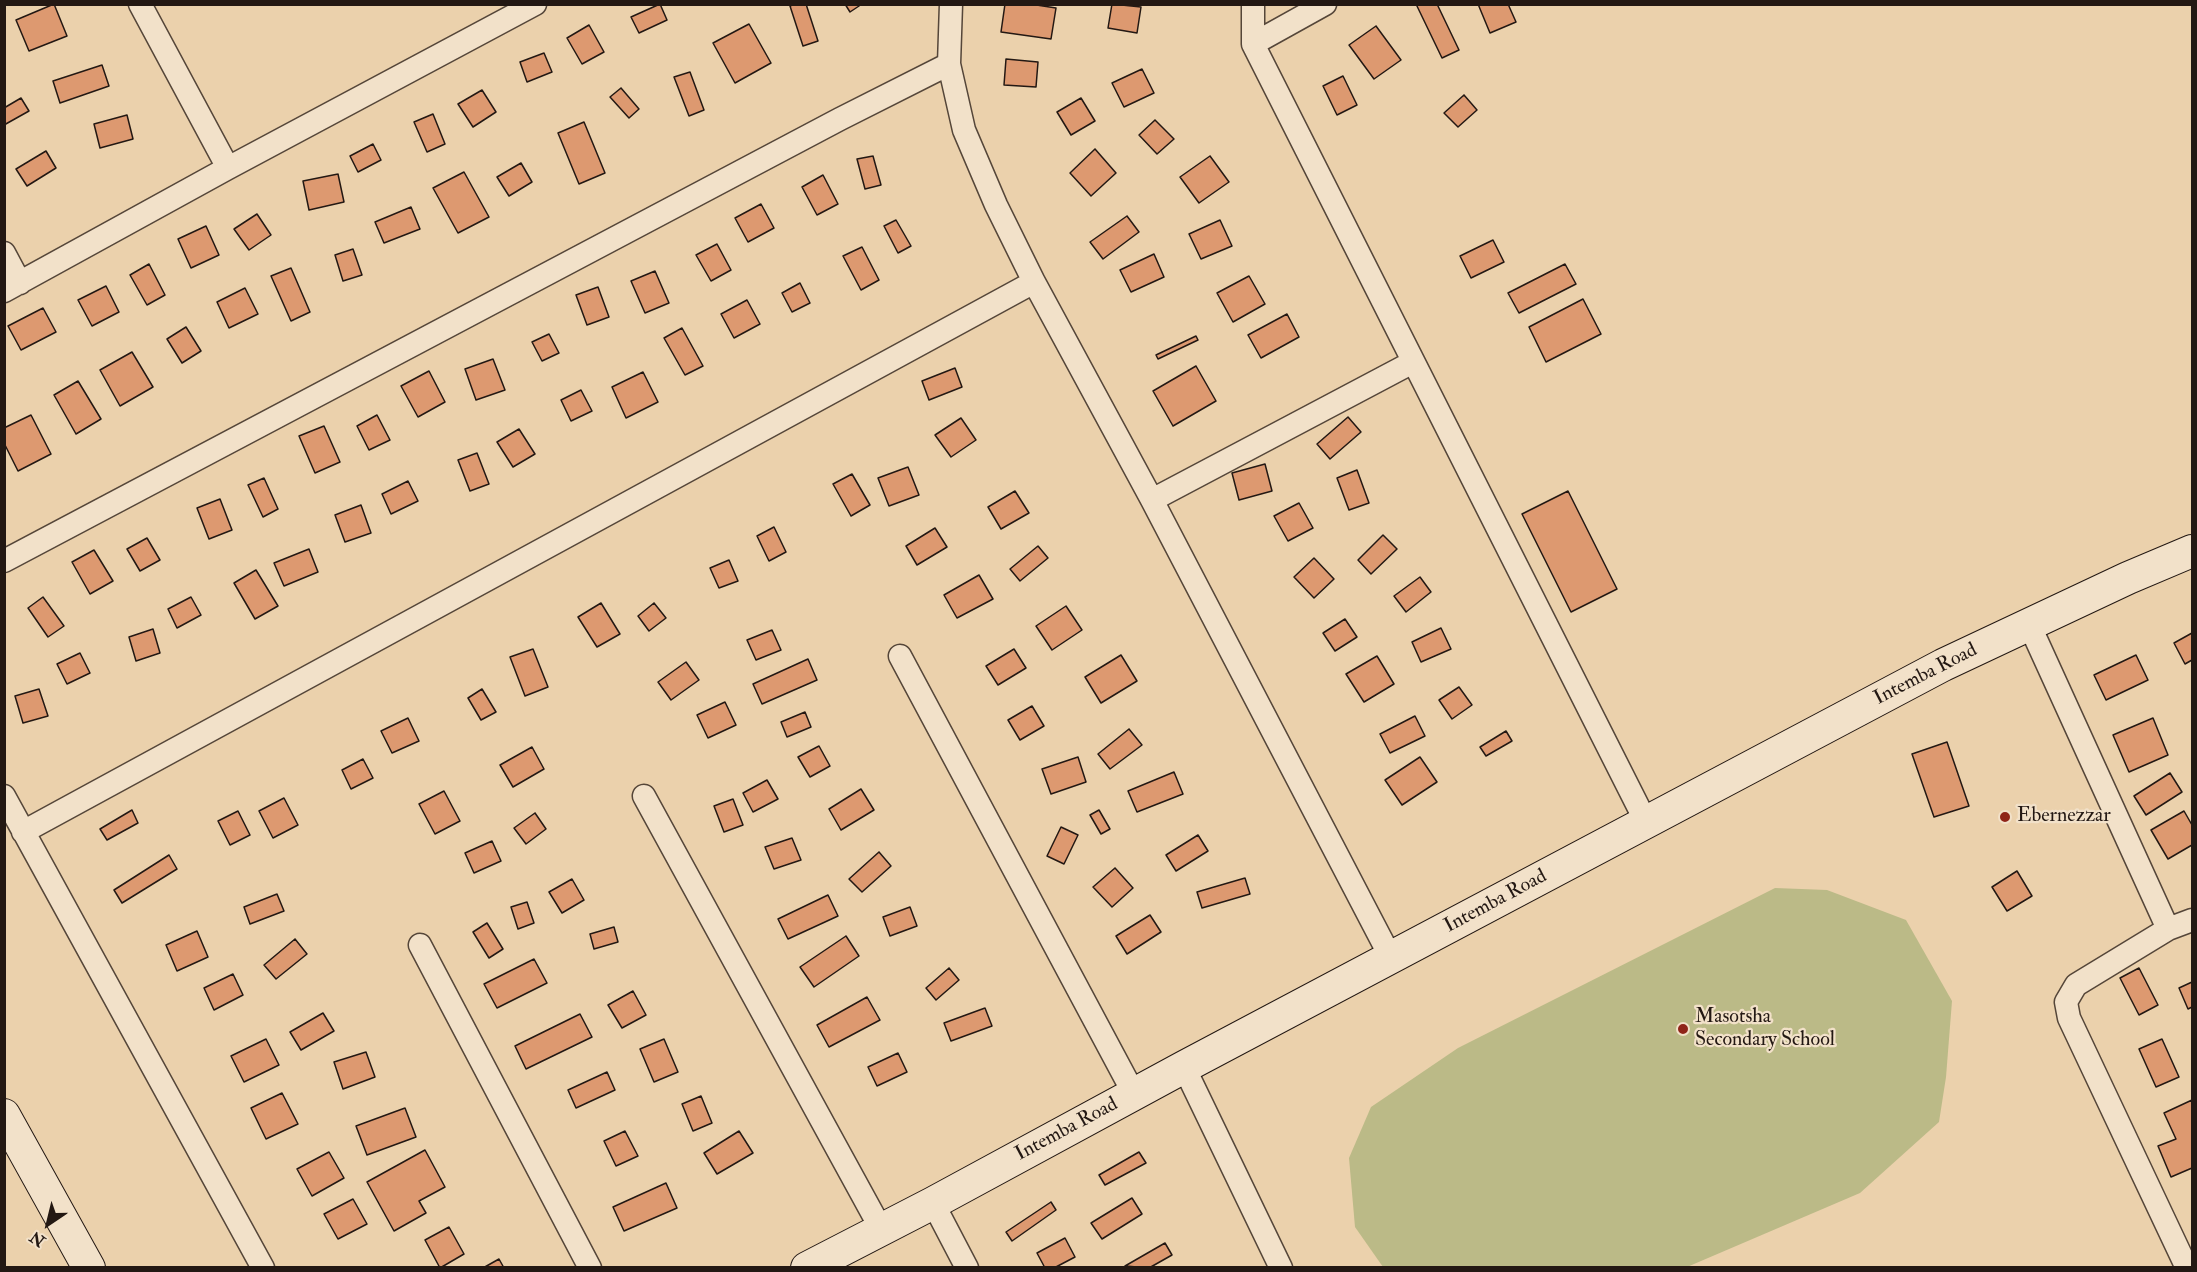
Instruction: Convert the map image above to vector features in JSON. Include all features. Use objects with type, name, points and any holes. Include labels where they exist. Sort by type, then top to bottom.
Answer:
[{"type":"street","points":[[140,4],[228,168]]},
{"type":"street","points":[[4,253],[12,287],[228,168],[535,4]]},
{"type":"street","points":[[951,4],[949,64],[964,130],[996,205],[1034,282],[1152,500],[1390,958]]},
{"type":"street","points":[[1253,4],[1253,44],[1646,822]]},
{"type":"street","points":[[1253,44],[1325,4]]},
{"type":"street","points":[[4,561],[840,118],[949,64]]},
{"type":"street","points":[[23,832],[1034,282]]},
{"type":"street","points":[[1152,500],[1413,362]]},
{"type":"street","name":"Intemba Road","points":[[807,1268],[1943,665],[2193,551]]},
{"type":"street","points":[[2029,624],[2168,929]]},
{"type":"street","points":[[900,656],[1134,1094]]},
{"type":"street","points":[[4,796],[263,1268]]},
{"type":"street","points":[[644,796],[880,1229]]},
{"type":"street","points":[[2187,1268],[2069,1018],[2066,1002],[2076,985],[2168,929],[2193,920]]},
{"type":"street","points":[[420,945],[590,1268]]},
{"type":"street","points":[[1184,1067],[1281,1268]]},
{"type":"street","points":[[4,1115],[89,1268]]},
{"type":"street","points":[[933,1203],[967,1268]]},
{"type":"shaded area","points":[[1775,888],[1827,890],[1906,920],[1952,1001],[1946,1077],[1939,1122],[1860,1193],[1687,1267],[1383,1267],[1355,1227],[1349,1158],[1371,1107],[1458,1048]]},
{"type":"building","points":[[54,4],[67,36],[29,51],[16,20]]},
{"type":"building","points":[[660,4],[667,20],[639,33],[631,17]]},
{"type":"building","points":[[806,4],[818,41],[803,46],[790,6]]},
{"type":"building","points":[[845,4],[862,4],[850,12]]},
{"type":"building","points":[[1005,4],[1030,4],[1056,8],[1051,39],[1001,32]]},
{"type":"building","points":[[1112,4],[1141,7],[1137,33],[1108,28]]},
{"type":"building","points":[[1416,4],[1437,4],[1459,50],[1442,58]]},
{"type":"building","points":[[1478,4],[1508,4],[1516,22],[1490,33]]},
{"type":"building","points":[[749,24],[771,63],[735,83],[713,43]]},
{"type":"building","points":[[589,25],[604,52],[582,64],[567,38]]},
{"type":"building","points":[[1376,26],[1401,60],[1374,79],[1349,45]]},
{"type":"building","points":[[544,53],[552,72],[527,82],[520,62]]},
{"type":"building","points":[[1006,59],[1038,62],[1036,87],[1004,85]]},
{"type":"building","points":[[102,65],[109,86],[60,103],[53,81]]},
{"type":"building","points":[[1142,69],[1154,93],[1124,107],[1112,83]]},
{"type":"building","points":[[690,72],[704,110],[689,116],[674,77]]},
{"type":"building","points":[[1343,76],[1357,105],[1337,115],[1323,86]]},
{"type":"building","points":[[621,88],[639,109],[629,118],[610,97]]},
{"type":"building","points":[[482,90],[496,112],[473,127],[458,104]]},
{"type":"building","points":[[1464,95],[1477,110],[1458,127],[1444,113]]},
{"type":"building","points":[[21,98],[29,111],[4,125],[4,108]]},
{"type":"building","points":[[1081,98],[1095,121],[1071,135],[1057,112]]},
{"type":"building","points":[[433,114],[445,144],[427,152],[414,122]]},
{"type":"building","points":[[127,115],[133,139],[100,148],[94,124]]},
{"type":"building","points":[[1155,120],[1174,139],[1157,154],[1139,135]]},
{"type":"building","points":[[584,122],[605,173],[579,184],[558,133]]},
{"type":"building","points":[[373,144],[381,160],[358,172],[350,156]]},
{"type":"building","points":[[1095,149],[1116,173],[1091,196],[1070,173]]},
{"type":"building","points":[[46,151],[56,168],[27,186],[16,169]]},
{"type":"building","points":[[873,156],[881,185],[865,189],[857,159]]},
{"type":"building","points":[[1210,156],[1229,182],[1199,203],[1180,177]]},
{"type":"building","points":[[521,163],[532,182],[509,196],[497,177]]},
{"type":"building","points":[[464,172],[489,217],[458,233],[433,188]]},
{"type":"building","points":[[338,174],[344,202],[309,210],[303,181]]},
{"type":"building","points":[[823,175],[838,204],[817,215],[802,187]]},
{"type":"building","points":[[761,204],[774,228],[748,242],[735,218]]},
{"type":"building","points":[[411,207],[420,229],[384,243],[375,222]]},
{"type":"building","points":[[257,214],[271,235],[249,250],[234,229]]},
{"type":"building","points":[[1127,216],[1139,232],[1103,259],[1090,242]]},
{"type":"building","points":[[896,220],[911,246],[898,253],[884,226]]},
{"type":"building","points":[[1220,220],[1232,246],[1201,259],[1189,234]]},
{"type":"building","points":[[206,226],[219,255],[191,268],[178,239]]},
{"type":"building","points":[[1493,240],[1504,262],[1471,278],[1460,256]]},
{"type":"building","points":[[717,244],[731,270],[711,281],[696,255]]},
{"type":"building","points":[[862,247],[879,280],[861,290],[843,256]]},
{"type":"building","points":[[353,249],[362,275],[343,281],[335,255]]},
{"type":"building","points":[[1154,254],[1164,277],[1131,292],[1120,270]]},
{"type":"building","points":[[149,264],[165,295],[147,305],[130,275]]},
{"type":"building","points":[[1565,264],[1576,284],[1519,313],[1508,293]]},
{"type":"building","points":[[291,268],[310,312],[291,321],[271,276]]},
{"type":"building","points":[[655,271],[669,303],[645,313],[631,281]]},
{"type":"building","points":[[1249,276],[1265,304],[1233,322],[1217,293]]},
{"type":"building","points":[[800,283],[810,303],[792,312],[782,293]]},
{"type":"building","points":[[106,286],[119,312],[92,326],[78,300]]},
{"type":"building","points":[[598,287],[609,317],[587,325],[576,295]]},
{"type":"building","points":[[245,288],[258,314],[229,328],[217,302]]},
{"type":"building","points":[[1583,299],[1601,334],[1546,362],[1529,327]]},
{"type":"building","points":[[747,300],[760,324],[734,338],[721,314]]},
{"type":"building","points":[[43,308],[56,332],[21,350],[8,326]]},
{"type":"building","points":[[1287,314],[1299,337],[1261,358],[1248,335]]},
{"type":"building","points":[[186,327],[201,351],[182,363],[167,339]]},
{"type":"building","points":[[682,328],[703,366],[685,375],[664,338]]},
{"type":"building","points":[[549,334],[559,353],[542,361],[532,342]]},
{"type":"building","points":[[1196,336],[1198,340],[1158,359],[1156,355]]},
{"type":"building","points":[[132,352],[153,387],[120,406],[100,370]]},
{"type":"building","points":[[493,359],[505,390],[476,400],[465,369]]},
{"type":"building","points":[[1196,366],[1216,401],[1173,426],[1153,391]]},
{"type":"building","points":[[955,368],[962,387],[929,400],[922,381]]},
{"type":"building","points":[[429,371],[445,402],[418,417],[401,386]]},
{"type":"building","points":[[643,372],[658,402],[626,418],[612,387]]},
{"type":"building","points":[[78,381],[101,419],[76,434],[54,395]]},
{"type":"building","points":[[581,390],[592,411],[571,421],[561,400]]},
{"type":"building","points":[[31,415],[51,454],[18,471],[4,443],[4,428]]},
{"type":"building","points":[[377,415],[390,440],[369,450],[357,426]]},
{"type":"building","points":[[1348,417],[1361,432],[1330,459],[1317,444]]},
{"type":"building","points":[[961,418],[976,440],[951,457],[935,435]]},
{"type":"building","points":[[324,426],[340,462],[315,473],[299,436]]},
{"type":"building","points":[[519,429],[535,454],[513,467],[497,442]]},
{"type":"building","points":[[477,453],[489,484],[470,491],[458,460]]},
{"type":"building","points":[[1265,464],[1272,491],[1239,500],[1232,473]]},
{"type":"building","points":[[908,467],[919,495],[889,506],[878,478]]},
{"type":"building","points":[[1357,470],[1369,503],[1349,510],[1337,478]]},
{"type":"building","points":[[852,474],[870,505],[851,516],[833,484]]},
{"type":"building","points":[[264,478],[278,509],[263,517],[248,485]]},
{"type":"building","points":[[408,481],[418,501],[391,514],[382,494]]},
{"type":"building","points":[[1015,491],[1029,513],[1001,529],[988,507]]},
{"type":"building","points":[[1568,491],[1617,589],[1571,612],[1522,514]]},
{"type":"building","points":[[220,499],[232,530],[209,539],[197,508]]},
{"type":"building","points":[[1299,503],[1313,528],[1288,541],[1274,516]]},
{"type":"building","points":[[361,505],[371,533],[345,542],[335,515]]},
{"type":"building","points":[[774,527],[786,552],[769,561],[757,536]]},
{"type":"building","points":[[935,528],[947,547],[917,565],[906,546]]},
{"type":"building","points":[[1383,535],[1397,549],[1371,574],[1358,560]]},
{"type":"building","points":[[147,538],[160,560],[140,571],[127,549]]},
{"type":"building","points":[[1038,546],[1048,558],[1020,581],[1010,569]]},
{"type":"building","points":[[309,549],[318,572],[284,586],[274,563]]},
{"type":"building","points":[[94,550],[113,581],[90,594],[72,562]]},
{"type":"building","points":[[1314,558],[1334,579],[1314,598],[1294,577]]},
{"type":"building","points":[[729,560],[738,581],[719,588],[710,568]]},
{"type":"building","points":[[256,570],[278,606],[255,619],[234,583]]},
{"type":"building","points":[[979,575],[993,599],[957,618],[944,595]]},
{"type":"building","points":[[1420,577],[1431,592],[1406,612],[1394,596]]},
{"type":"building","points":[[43,597],[64,626],[48,637],[28,608]]},
{"type":"building","points":[[191,597],[201,615],[177,628],[168,609]]},
{"type":"building","points":[[601,603],[620,634],[597,647],[578,617]]},
{"type":"building","points":[[654,603],[666,618],[649,631],[638,616]]},
{"type":"building","points":[[1066,606],[1082,630],[1052,650],[1036,626]]},
{"type":"building","points":[[1345,619],[1357,637],[1335,651],[1323,633]]},
{"type":"building","points":[[1441,628],[1451,649],[1421,662],[1412,642]]},
{"type":"building","points":[[153,629],[160,653],[136,661],[129,637]]},
{"type":"building","points":[[772,630],[781,650],[756,660],[747,640]]},
{"type":"building","points":[[2192,633],[2192,660],[2185,664],[2174,643]]},
{"type":"building","points":[[533,649],[548,687],[525,696],[510,657]]},
{"type":"building","points":[[1014,649],[1026,668],[998,685],[986,666]]},
{"type":"building","points":[[80,653],[90,673],[67,684],[57,664]]},
{"type":"building","points":[[1121,655],[1137,681],[1101,703],[1085,677]]},
{"type":"building","points":[[2136,655],[2148,680],[2106,700],[2094,675]]},
{"type":"building","points":[[1377,656],[1394,684],[1364,702],[1346,674]]},
{"type":"building","points":[[808,659],[817,680],[762,704],[753,684]]},
{"type":"building","points":[[686,662],[699,680],[671,700],[658,682]]},
{"type":"building","points":[[1459,687],[1472,705],[1452,719],[1439,700]]},
{"type":"building","points":[[39,689],[48,716],[23,723],[15,696]]},
{"type":"building","points":[[482,689],[496,712],[481,720],[468,698]]},
{"type":"building","points":[[725,702],[736,725],[708,738],[697,715]]},
{"type":"building","points":[[1032,706],[1044,726],[1020,740],[1008,720]]},
{"type":"building","points":[[805,712],[811,727],[787,737],[781,722]]},
{"type":"building","points":[[1415,716],[1425,736],[1390,753],[1380,734]]},
{"type":"building","points":[[408,718],[419,741],[392,753],[381,731]]},
{"type":"building","points":[[2153,718],[2168,755],[2129,772],[2113,735]]},
{"type":"building","points":[[1129,729],[1142,745],[1110,769],[1098,754]]},
{"type":"building","points":[[1506,731],[1512,741],[1486,756],[1480,747]]},
{"type":"building","points":[[1947,742],[1969,806],[1934,817],[1912,754]]},
{"type":"building","points":[[819,746],[830,766],[810,777],[798,757]]},
{"type":"building","points":[[532,747],[544,769],[513,787],[500,765]]},
{"type":"building","points":[[1078,757],[1086,782],[1051,794],[1042,769]]},
{"type":"building","points":[[1420,757],[1437,782],[1402,805],[1385,780]]},
{"type":"building","points":[[363,759],[373,778],[351,789],[342,770]]},
{"type":"building","points":[[1174,772],[1183,794],[1137,812],[1128,791]]},
{"type":"building","points":[[2170,773],[2182,792],[2146,815],[2134,796]]},
{"type":"building","points":[[767,780],[778,799],[753,812],[743,793]]},
{"type":"building","points":[[861,789],[874,810],[841,830],[829,809]]},
{"type":"building","points":[[444,791],[460,821],[435,834],[419,804]]},
{"type":"building","points":[[284,798],[298,825],[273,838],[259,811]]},
{"type":"building","points":[[733,799],[743,825],[724,832],[714,806]]},
{"type":"building","points":[[132,810],[138,823],[107,840],[100,829]]},
{"type":"building","points":[[1099,810],[1110,829],[1101,834],[1090,815]]},
{"type":"building","points":[[238,811],[250,835],[230,845],[218,821]]},
{"type":"building","points":[[2184,811],[2192,825],[2192,845],[2168,859],[2151,830]]},
{"type":"building","points":[[535,813],[546,829],[526,844],[514,828]]},
{"type":"building","points":[[1061,827],[1078,835],[1064,864],[1047,856]]},
{"type":"building","points":[[1198,835],[1208,851],[1176,871],[1166,855]]},
{"type":"building","points":[[792,838],[801,860],[774,869],[765,847]]},
{"type":"building","points":[[492,841],[501,861],[474,873],[465,853]]},
{"type":"building","points":[[879,852],[891,866],[862,892],[849,879]]},
{"type":"building","points":[[169,855],[177,869],[122,903],[114,890]]},
{"type":"building","points":[[1115,868],[1133,888],[1112,907],[1093,887]]},
{"type":"building","points":[[2017,871],[2032,896],[2007,911],[1992,887]]},
{"type":"building","points":[[1245,878],[1250,894],[1202,908],[1197,892]]},
{"type":"building","points":[[572,879],[584,900],[562,913],[549,892]]},
{"type":"building","points":[[277,894],[284,911],[250,924],[244,907]]},
{"type":"building","points":[[828,895],[838,916],[788,939],[778,919]]},
{"type":"building","points":[[527,902],[534,923],[518,929],[511,907]]},
{"type":"building","points":[[910,907],[917,926],[890,936],[883,917]]},
{"type":"building","points":[[1150,915],[1161,932],[1127,954],[1116,936]]},
{"type":"building","points":[[487,923],[503,949],[489,958],[473,932]]},
{"type":"building","points":[[614,927],[618,942],[594,949],[590,934]]},
{"type":"building","points":[[197,931],[208,957],[177,971],[166,945]]},
{"type":"building","points":[[846,936],[859,956],[814,987],[800,967]]},
{"type":"building","points":[[295,939],[307,954],[276,979],[264,965]]},
{"type":"building","points":[[534,959],[547,983],[497,1008],[484,984]]},
{"type":"building","points":[[949,968],[959,980],[936,1000],[926,988]]},
{"type":"building","points":[[2139,968],[2158,1005],[2139,1015],[2120,978]]},
{"type":"building","points":[[233,974],[243,995],[214,1010],[204,988]]},
{"type":"building","points":[[2192,982],[2192,1007],[2188,1009],[2179,988]]},
{"type":"building","points":[[633,991],[646,1015],[622,1028],[608,1005]]},
{"type":"building","points":[[867,997],[880,1020],[829,1047],[817,1025]]},
{"type":"building","points":[[985,1008],[992,1026],[951,1041],[944,1023]]},
{"type":"building","points":[[323,1013],[334,1031],[301,1050],[290,1032]]},
{"type":"building","points":[[580,1014],[592,1037],[526,1069],[515,1046]]},
{"type":"building","points":[[266,1039],[279,1065],[244,1082],[231,1056]]},
{"type":"building","points":[[664,1039],[678,1072],[654,1082],[640,1049]]},
{"type":"building","points":[[2162,1039],[2179,1077],[2156,1087],[2139,1049]]},
{"type":"building","points":[[366,1052],[375,1077],[343,1089],[334,1062]]},
{"type":"building","points":[[898,1053],[907,1072],[877,1086],[868,1067]]},
{"type":"building","points":[[607,1072],[615,1090],[576,1108],[568,1090]]},
{"type":"building","points":[[282,1093],[298,1124],[266,1139],[251,1108]]},
{"type":"building","points":[[701,1096],[712,1123],[693,1131],[682,1104]]},
{"type":"building","points":[[2192,1100],[2192,1168],[2171,1177],[2158,1146],[2176,1139],[2164,1113]]},
{"type":"building","points":[[405,1108],[416,1137],[367,1155],[356,1126]]},
{"type":"building","points":[[625,1131],[638,1156],[616,1166],[604,1141]]},
{"type":"building","points":[[739,1131],[753,1153],[717,1174],[704,1153]]},
{"type":"building","points":[[425,1150],[445,1187],[419,1201],[426,1213],[394,1231],[367,1182]]},
{"type":"building","points":[[329,1152],[344,1178],[312,1196],[297,1169]]},
{"type":"building","points":[[1139,1152],[1146,1163],[1105,1185],[1099,1175]]},
{"type":"building","points":[[666,1183],[677,1208],[624,1231],[613,1207]]},
{"type":"building","points":[[1132,1198],[1142,1214],[1102,1239],[1091,1223]]},
{"type":"building","points":[[353,1199],[367,1224],[338,1239],[324,1214]]},
{"type":"building","points":[[1051,1202],[1056,1210],[1012,1241],[1006,1232]]},
{"type":"building","points":[[449,1227],[464,1254],[440,1268],[425,1240]]},
{"type":"building","points":[[1065,1238],[1075,1257],[1054,1268],[1045,1268],[1037,1253]]},
{"type":"building","points":[[1165,1243],[1172,1255],[1149,1268],[1125,1266]]},
{"type":"building","points":[[499,1259],[504,1268],[483,1268]]},
{"type":"place","name":"Ebernezzar","points":[[2005,817]]},
{"type":"place","name":"Masotsha Secondary School","points":[[1683,1029]]}]
